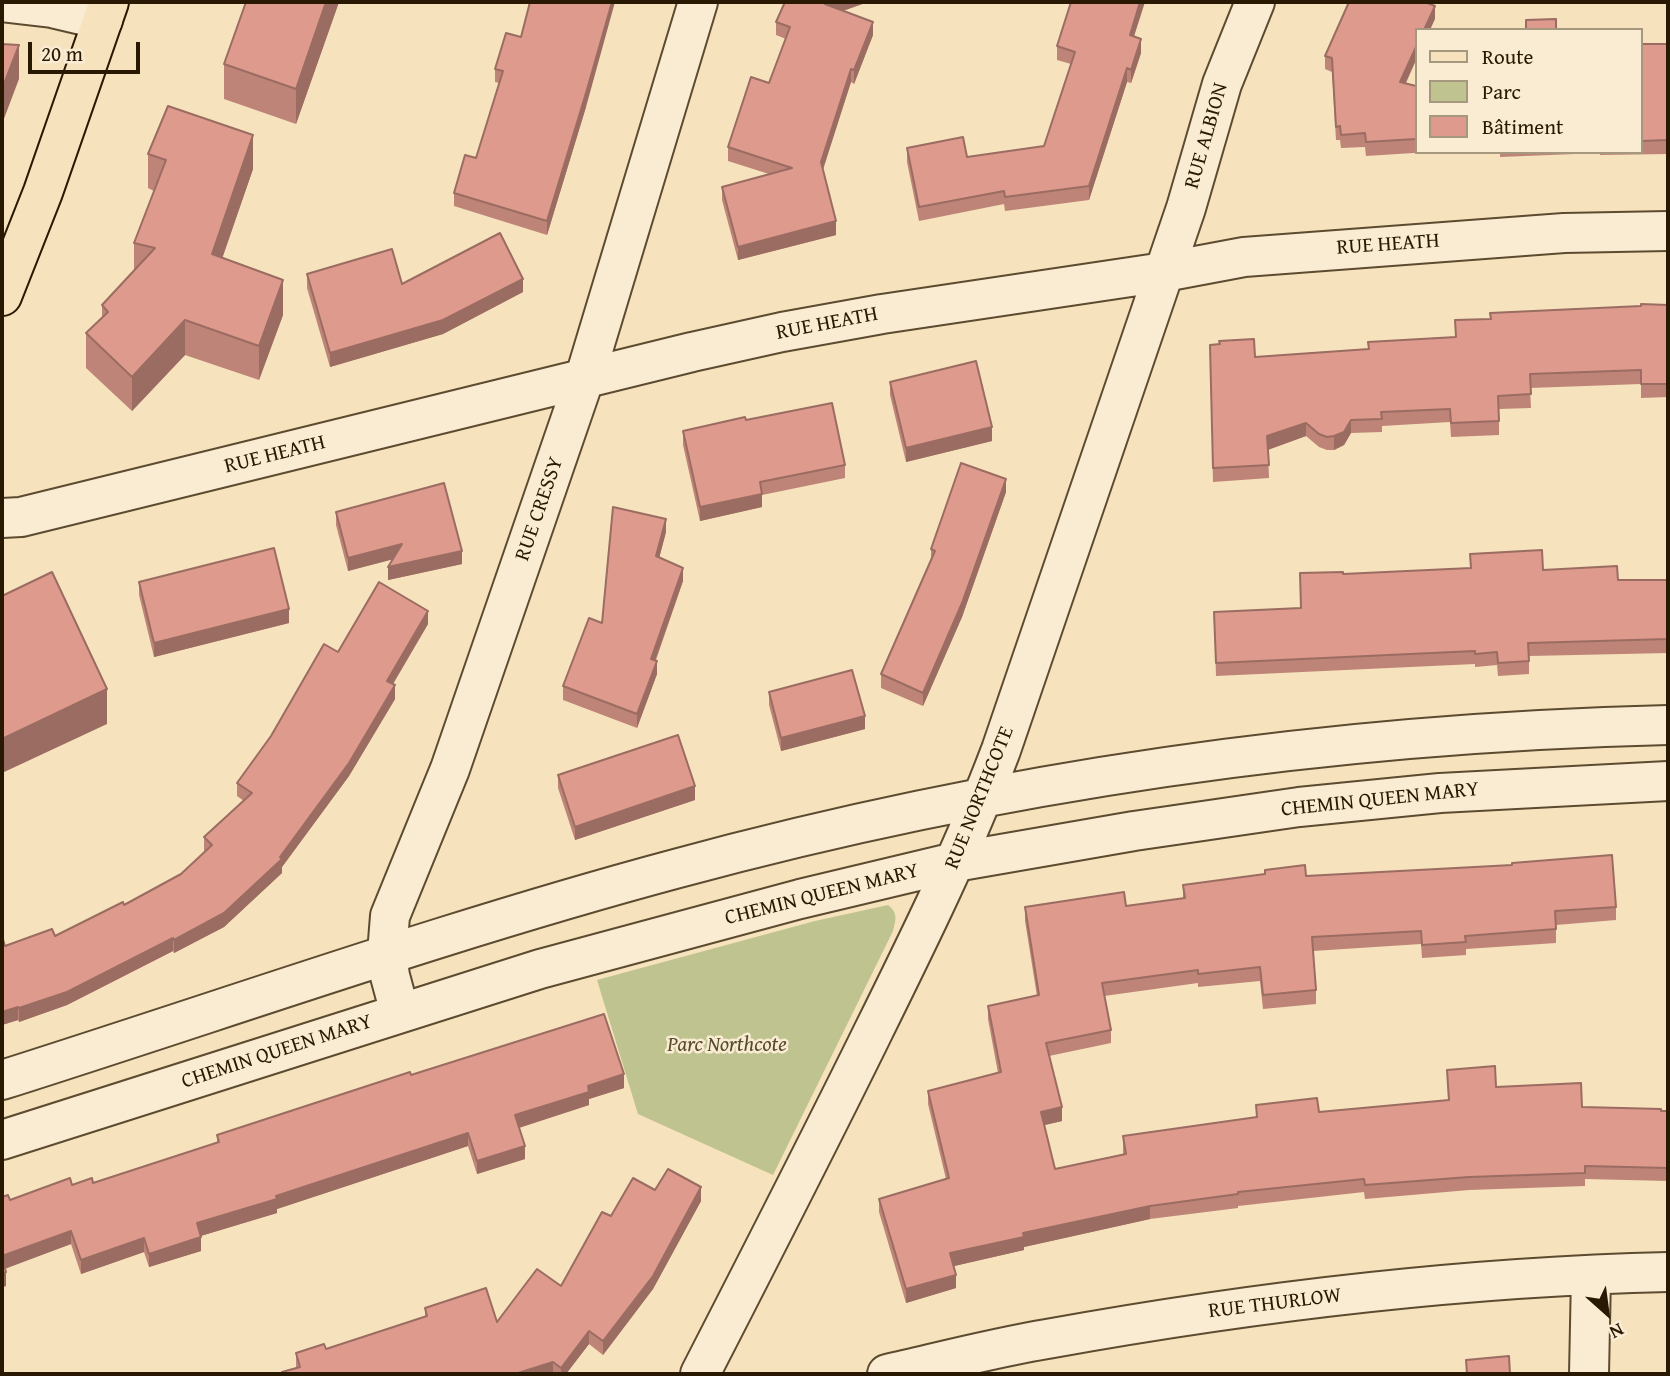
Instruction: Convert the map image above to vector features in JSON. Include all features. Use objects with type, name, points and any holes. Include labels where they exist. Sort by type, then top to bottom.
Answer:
[{"type":"main road","points":[[2,296],[43,192],[106,11]]},
{"type":"street","points":[[2,2],[106,11]]},
{"type":"street","name":"RUE CRESSY","points":[[400,1013],[387,954],[390,916],[450,769],[584,380],[698,2]]},
{"type":"street","name":"RUE ALBION","points":[[1164,272],[1186,208],[1222,83],[1255,2]]},
{"type":"street","name":"RUE HEATH","points":[[2,518],[34,514],[782,332],[882,314],[1164,272],[1244,257],[1564,233],[1668,231]]},
{"type":"street","name":"RUE NORTHCOTE","points":[[700,1374],[807,1167],[955,862],[982,799],[1164,272]]},
{"type":"street","points":[[2,1080],[387,954],[678,868],[765,846],[982,799],[1125,773],[1300,751],[1503,733],[1668,725]]},
{"type":"street","name":"CHEMIN QUEEN MARY","points":[[2,1140],[400,1013],[613,949],[955,862],[1134,831],[1309,806],[1464,791],[1668,781]]},
{"type":"street","name":"RUE THURLOW","points":[[887,1374],[1045,1339],[1226,1309],[1405,1289],[1668,1272]]},
{"type":"street","points":[[1589,1374],[1591,1276]]},
{"type":"green space","name":"Parc Northcote","points":[[888,905],[895,916],[893,931],[773,1175],[638,1114],[597,980],[815,921]]},
{"type":"building","points":[[246,2],[326,2],[296,89],[224,64]]},
{"type":"building","points":[[530,2],[612,2],[547,221],[454,193],[465,155],[476,158],[503,71],[495,69],[506,33],[521,37]]},
{"type":"building","points":[[785,2],[831,2],[825,4],[873,22],[854,70],[851,69],[821,162],[836,221],[738,247],[722,187],[792,168],[728,147],[751,77],[769,83],[790,27],[776,22]]},
{"type":"building","points":[[1071,2],[1140,2],[1130,35],[1141,39],[1131,70],[1127,68],[1089,186],[1005,197],[1004,191],[919,207],[907,148],[963,137],[967,157],[1044,146],[1075,52],[1057,46]]},
{"type":"building","points":[[1349,2],[1425,2],[1435,6],[1425,28],[1414,28],[1414,51],[1400,82],[1414,86],[1414,139],[1366,142],[1365,133],[1341,135],[1340,126],[1336,127],[1332,58],[1325,56]]},
{"type":"building","points":[[1556,19],[1556,28],[1526,28],[1526,20]]},
{"type":"building","points":[[2,44],[19,45],[2,89]]},
{"type":"building","points":[[1642,44],[1668,44],[1668,140],[1642,141]]},
{"type":"building","points":[[168,106],[253,135],[212,254],[283,280],[259,346],[185,320],[132,377],[86,333],[108,312],[102,305],[155,248],[134,243],[166,160],[148,154]]},
{"type":"building","points":[[500,233],[523,279],[443,320],[330,353],[307,274],[392,249],[402,284]]},
{"type":"building","points":[[1641,304],[1668,305],[1668,384],[1641,384],[1641,370],[1530,374],[1531,394],[1498,396],[1499,421],[1451,423],[1450,409],[1381,412],[1382,419],[1351,420],[1344,432],[1327,437],[1306,423],[1267,436],[1269,465],[1213,468],[1210,345],[1220,344],[1219,341],[1254,339],[1255,357],[1369,349],[1368,342],[1456,337],[1455,320],[1491,319],[1490,313]]},
{"type":"building","points":[[976,361],[992,427],[906,448],[890,382]]},
{"type":"building","points":[[832,403],[845,465],[760,482],[762,494],[700,507],[683,431],[745,417],[746,420]]},
{"type":"building","points":[[961,463],[1006,479],[962,603],[923,693],[881,674],[935,551],[931,549]]},
{"type":"building","points":[[444,483],[462,551],[388,567],[402,544],[348,558],[336,512]]},
{"type":"building","points":[[613,507],[666,519],[656,556],[683,568],[651,659],[657,661],[637,714],[563,686],[589,618],[602,623]]},
{"type":"building","points":[[274,548],[289,609],[154,643],[139,582]]},
{"type":"building","points":[[1542,550],[1543,570],[1617,566],[1618,580],[1668,580],[1668,639],[1528,643],[1529,661],[1498,663],[1497,652],[1475,654],[1475,651],[1216,663],[1214,612],[1301,608],[1300,573],[1343,574],[1471,568],[1470,554]]},
{"type":"building","points":[[52,572],[107,689],[2,739],[2,596]]},
{"type":"building","points":[[379,582],[428,611],[387,681],[395,685],[349,763],[280,857],[282,859],[224,913],[67,992],[2,1012],[2,936],[5,946],[52,929],[55,936],[123,902],[124,905],[181,874],[212,845],[204,837],[252,793],[237,783],[271,736],[324,644],[338,652]]},
{"type":"building","points":[[852,670],[865,716],[781,738],[769,692]]},
{"type":"building","points":[[678,735],[695,786],[575,827],[558,775]]},
{"type":"building","points":[[1612,855],[1616,907],[1555,911],[1556,929],[1465,936],[1466,942],[1422,945],[1421,931],[1312,937],[1316,990],[1263,995],[1260,967],[1198,974],[1198,970],[1102,983],[1111,1030],[1046,1043],[1062,1107],[1041,1112],[1055,1169],[1126,1154],[1123,1136],[1257,1117],[1256,1105],[1317,1098],[1319,1112],[1449,1100],[1447,1070],[1495,1066],[1496,1087],[1581,1083],[1582,1107],[1668,1111],[1668,1168],[1585,1166],[1585,1173],[1469,1177],[1365,1185],[1364,1179],[1238,1192],[1150,1206],[1023,1233],[1024,1237],[950,1253],[956,1275],[906,1289],[879,1199],[949,1178],[928,1091],[1001,1072],[988,1006],[1039,995],[1025,907],[1124,892],[1126,906],[1185,898],[1183,885],[1265,874],[1265,870],[1305,865],[1306,876],[1512,865]]},
{"type":"building","points":[[604,1014],[624,1074],[588,1086],[589,1092],[515,1115],[525,1146],[477,1161],[468,1133],[276,1196],[277,1199],[197,1223],[201,1237],[149,1254],[144,1238],[81,1260],[71,1231],[2,1256],[2,1197],[8,1195],[10,1200],[70,1178],[72,1185],[92,1178],[93,1183],[219,1142],[217,1135],[410,1072],[411,1075]]},
{"type":"building","points":[[668,1169],[701,1187],[653,1276],[603,1341],[589,1331],[561,1368],[553,1362],[515,1374],[283,1374],[282,1372],[300,1367],[296,1353],[324,1344],[326,1349],[427,1316],[425,1308],[486,1288],[497,1322],[537,1269],[561,1286],[602,1212],[611,1216],[633,1178],[655,1190]]},
{"type":"building","points":[[2,1258],[6,1272],[2,1274]]},
{"type":"building","points":[[1509,1356],[1510,1374],[1467,1374],[1466,1360]]}]
